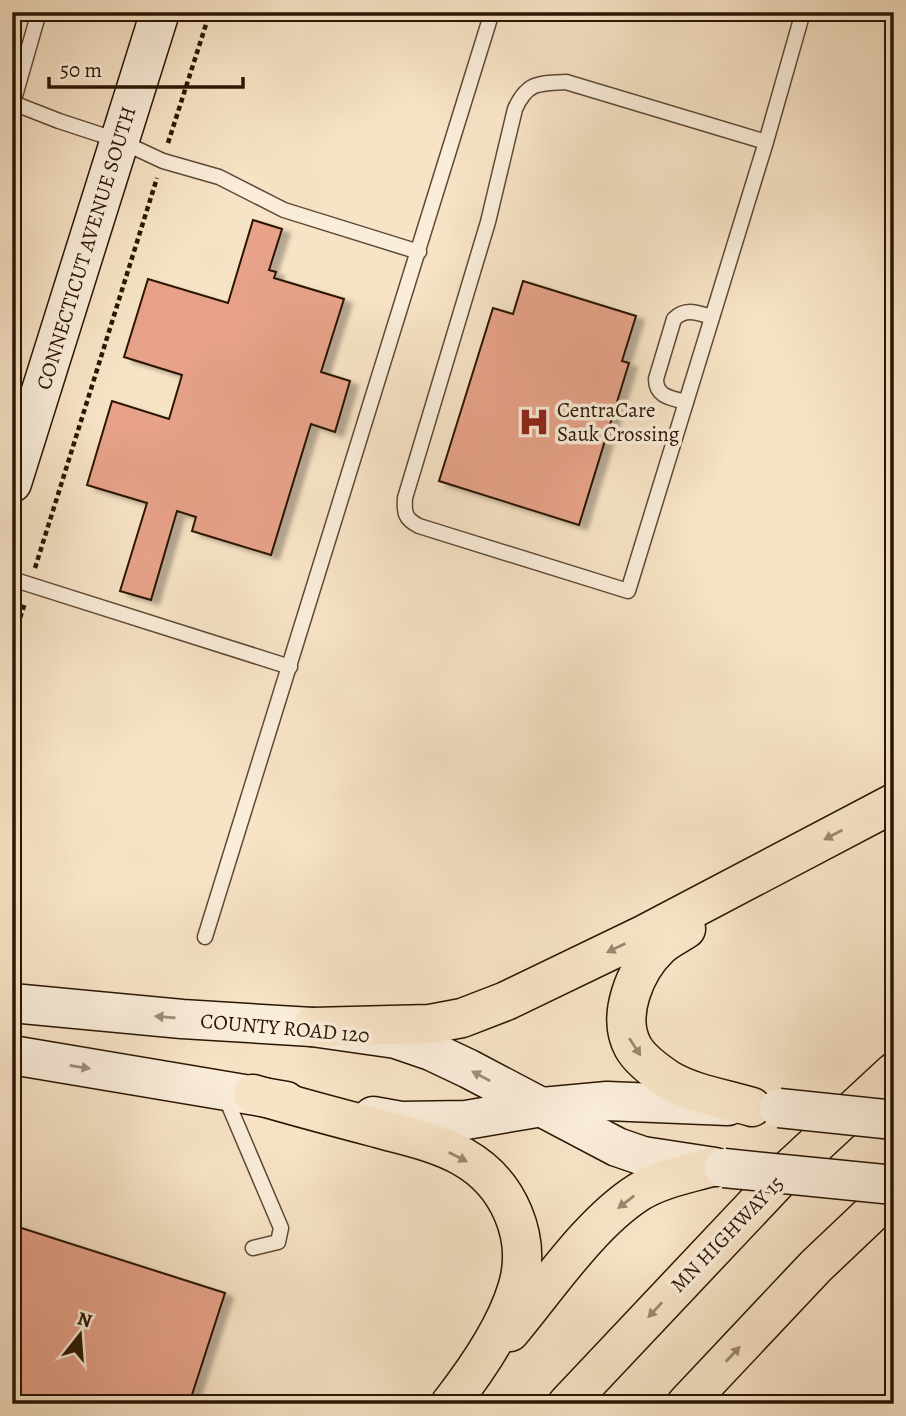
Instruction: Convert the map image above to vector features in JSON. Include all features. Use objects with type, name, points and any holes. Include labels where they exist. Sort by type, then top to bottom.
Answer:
[{"type":"highway","points":[[312,1027],[430,1024],[461,1018],[584,963],[894,803]]},
{"type":"highway","points":[[763,872],[659,947],[635,983],[627,1020],[628,1034],[634,1049],[670,1080],[692,1090],[765,1108]]},
{"type":"highway","name":"MN HIGHWAY 15","points":[[567,1404],[785,1173],[894,1072]]},
{"type":"highway","points":[[238,1092],[413,1138],[463,1157],[495,1182],[511,1206],[518,1228],[521,1267],[517,1289],[506,1315],[457,1394]]},
{"type":"highway","points":[[457,1394],[612,1213],[640,1192],[666,1180],[717,1168]]},
{"type":"highway","points":[[687,1404],[816,1266],[894,1192]]},
{"type":"street","name":"CONNECTICUT AVENUE SOUTH","points":[[12,483],[160,12]]},
{"type":"street","name":"COUNTY ROAD 120","points":[[12,1003],[183,1019],[312,1027],[396,1039],[431,1051],[617,1147],[643,1156],[717,1168],[894,1185]]},
{"type":"street","points":[[12,1055],[401,1121],[466,1120],[542,1107],[607,1101],[765,1108],[894,1120]]},
{"type":"lane","points":[[39,12],[13,104],[120,141],[163,161],[219,177],[284,210],[419,252]]},
{"type":"lane","points":[[205,937],[492,12]]},
{"type":"lane","points":[[766,142],[566,82],[545,82],[529,87],[521,95],[515,109],[488,222],[405,498],[404,513],[410,522],[628,591],[766,142],[803,12]]},
{"type":"lane","points":[[686,402],[661,394],[656,387],[674,319],[689,311],[712,317]]},
{"type":"lane","points":[[12,579],[290,667]]},
{"type":"lane","points":[[238,1092],[281,1228],[278,1241],[253,1248]]},
{"type":"path","points":[[12,642],[210,12]]},
{"type":"building","points":[[253,220],[282,229],[269,270],[276,272],[274,278],[344,299],[321,372],[350,381],[335,432],[311,424],[271,555],[192,531],[196,517],[177,511],[151,600],[120,591],[147,503],[87,485],[112,401],[169,419],[182,375],[124,357],[148,279],[228,303]]},
{"type":"building","name":"CentraCare Sauk Crossing","points":[[523,281],[636,316],[622,361],[629,363],[579,525],[439,481],[493,308],[513,314]]},
{"type":"building","points":[[12,1225],[225,1293],[189,1404],[12,1404]]},
{"type":"place","name":"CentraCare Sauk Crossing","points":[[534,422]]}]
